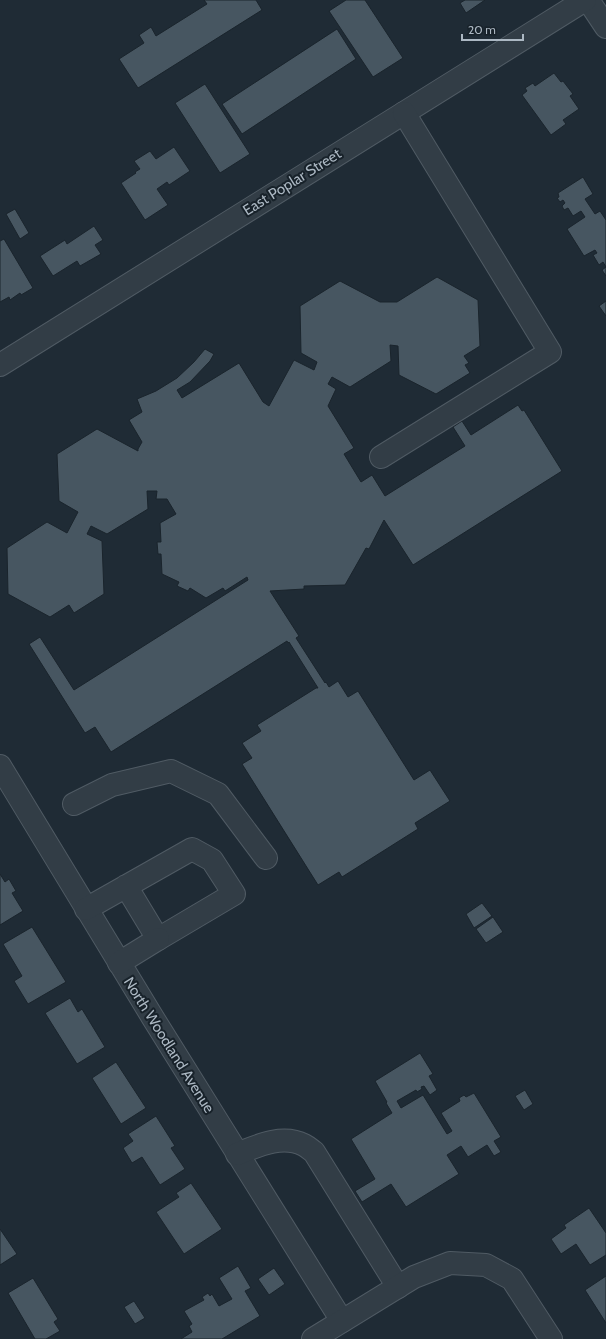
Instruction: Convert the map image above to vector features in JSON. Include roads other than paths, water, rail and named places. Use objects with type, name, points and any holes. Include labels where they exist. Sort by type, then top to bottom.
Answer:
[{"type":"street","points":[[586,0],[606,27]]},
{"type":"street","name":"East Poplar Street","points":[[0,365],[586,0]]},
{"type":"street","points":[[381,457],[550,352],[404,113]]},
{"type":"street","name":"North Woodland Avenue","points":[[0,766],[119,964],[342,1321]]},
{"type":"street","points":[[74,804],[112,785],[171,770],[218,794],[266,858]]},
{"type":"street","points":[[86,909],[192,849],[212,860],[234,894],[119,964]]},
{"type":"street","points":[[126,886],[158,939]]},
{"type":"street","points":[[237,1154],[271,1142],[287,1141],[303,1145],[314,1152],[398,1287]]},
{"type":"street","points":[[314,1339],[414,1277],[450,1263],[486,1265],[512,1278],[551,1339]]}]
